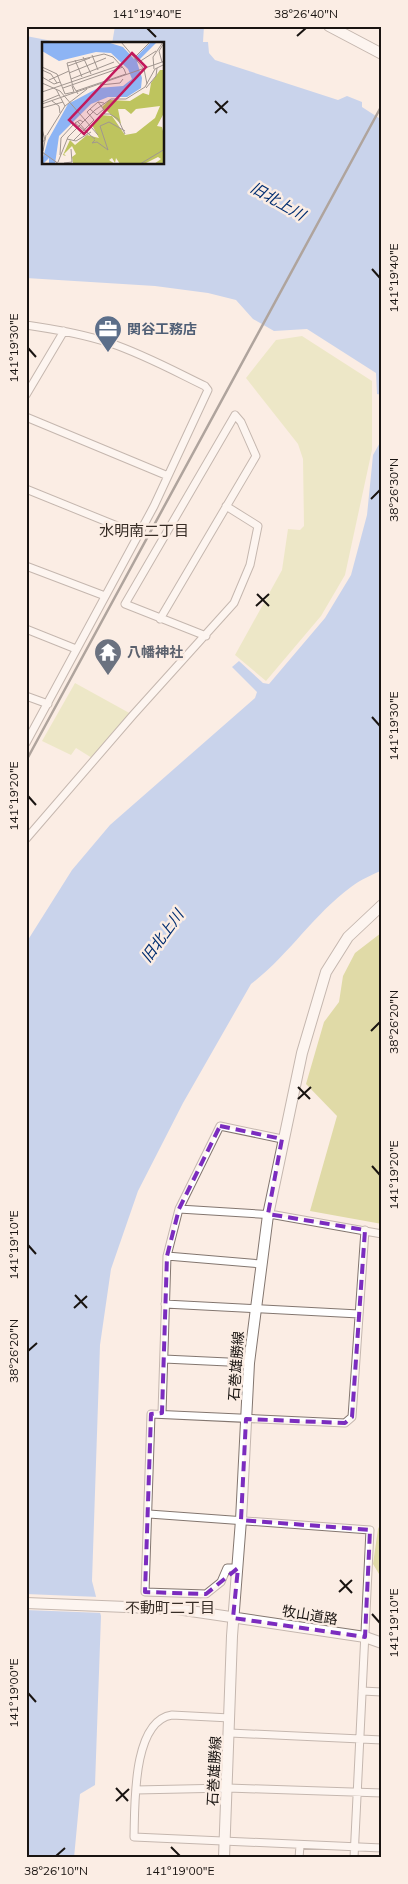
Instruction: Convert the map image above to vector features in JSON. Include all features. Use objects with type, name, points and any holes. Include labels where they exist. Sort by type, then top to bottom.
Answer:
[{"type":"main road","points":[[329,26],[382,54]]},
{"type":"main road","name":"石巻雄勝線","points":[[224,1858],[233,1618],[238,1568],[249,1363],[254,1310],[268,1215],[282,1140],[302,1053],[326,972],[348,937],[382,905]]},
{"type":"main road","name":"牧山道路","points":[[26,1603],[177,1610],[366,1637],[382,1643]]},
{"type":"street","points":[[26,325],[64,331],[109,342],[138,353],[205,386],[208,390],[168,476],[26,743]]},
{"type":"street","points":[[26,395],[64,331]]},
{"type":"street","points":[[160,619],[256,456],[241,422],[235,415],[125,604],[160,619],[206,636]]},
{"type":"street","points":[[26,417],[168,476]]},
{"type":"street","points":[[26,489],[137,534]]},
{"type":"street","points":[[26,839],[30,829],[234,604],[250,564],[258,526],[226,506]]},
{"type":"street","points":[[26,566],[105,596]]},
{"type":"street","points":[[26,629],[76,649]]},
{"type":"street","points":[[26,696],[48,704]]},
{"type":"street","points":[[162,1413],[167,1256],[179,1209],[220,1126],[282,1140]]},
{"type":"street","points":[[179,1209],[268,1215],[382,1234]]},
{"type":"street","points":[[238,1568],[227,1568],[221,1582],[206,1594],[145,1592],[151,1414],[162,1413],[345,1423],[349,1421],[352,1417],[365,1230]]},
{"type":"street","points":[[167,1256],[261,1264]]},
{"type":"street","points":[[165,1304],[359,1314]]},
{"type":"street","points":[[164,1358],[249,1363]]},
{"type":"street","points":[[149,1514],[370,1530],[354,1858]]},
{"type":"street","points":[[362,1691],[382,1692]]},
{"type":"street","points":[[230,1718],[172,1715],[156,1721],[139,1762],[134,1837],[225,1843],[382,1848]]},
{"type":"street","points":[[230,1733],[382,1740]]},
{"type":"street","points":[[136,1790],[228,1788],[382,1793]]},
{"type":"street","points":[[299,1858],[300,1846]]},
{"type":"highlighted area","points":[[220,1126],[282,1139],[268,1214],[365,1230],[352,1417],[345,1423],[246,1419],[241,1520],[370,1530],[365,1637],[233,1618],[238,1568],[206,1594],[145,1592],[151,1414],[162,1413],[167,1256],[179,1209],[196,1171]]},
{"type":"green space","points":[[302,336],[372,381],[372,450],[345,575],[321,616],[266,681],[235,655],[282,570],[288,529],[300,530],[304,526],[303,459],[298,444],[246,378],[276,340]]},
{"type":"green space","points":[[75,683],[133,715],[92,758],[76,748],[71,755],[42,741]]},
{"type":"green space","points":[[381,920],[382,1224],[310,1211],[337,1116],[306,1084],[324,1022],[339,1002],[343,976],[355,953],[381,933]]},
{"type":"green space","points":[[382,1520],[382,1579],[373,1564],[378,1529]]},
{"type":"water","name":"旧北上川","points":[[115,26],[204,26],[203,42],[208,42],[209,53],[215,60],[338,100],[347,96],[362,102],[362,107],[382,120],[382,395],[377,394],[376,373],[307,329],[274,331],[253,319],[236,300],[208,293],[155,286],[26,278],[26,36],[58,42],[42,42],[42,165],[165,165],[165,42],[112,42]]},
{"type":"water","name":"旧北上川","points":[[382,439],[382,870],[358,882],[337,898],[277,961],[251,984],[183,1103],[138,1191],[111,1269],[100,1345],[92,1581],[101,1616],[95,1785],[80,1794],[74,1858],[26,1858],[26,943],[72,870],[110,825],[255,698],[257,692],[232,667],[239,661],[263,683],[269,684],[325,618],[351,575],[367,515],[373,455]]},
{"type":"pier","points":[[26,1594],[99,1597],[103,1613],[26,1610]]},
{"type":"railway","points":[[26,761],[382,105]]},
{"type":"place","name":"関谷工務店","points":[[108,353]]},
{"type":"place","name":"八幡神社","points":[[108,676]]},
{"type":"district","name":"水明南二丁目","points":[[144,530]]},
{"type":"district","name":"不動町二丁目","points":[[170,1607]]}]
